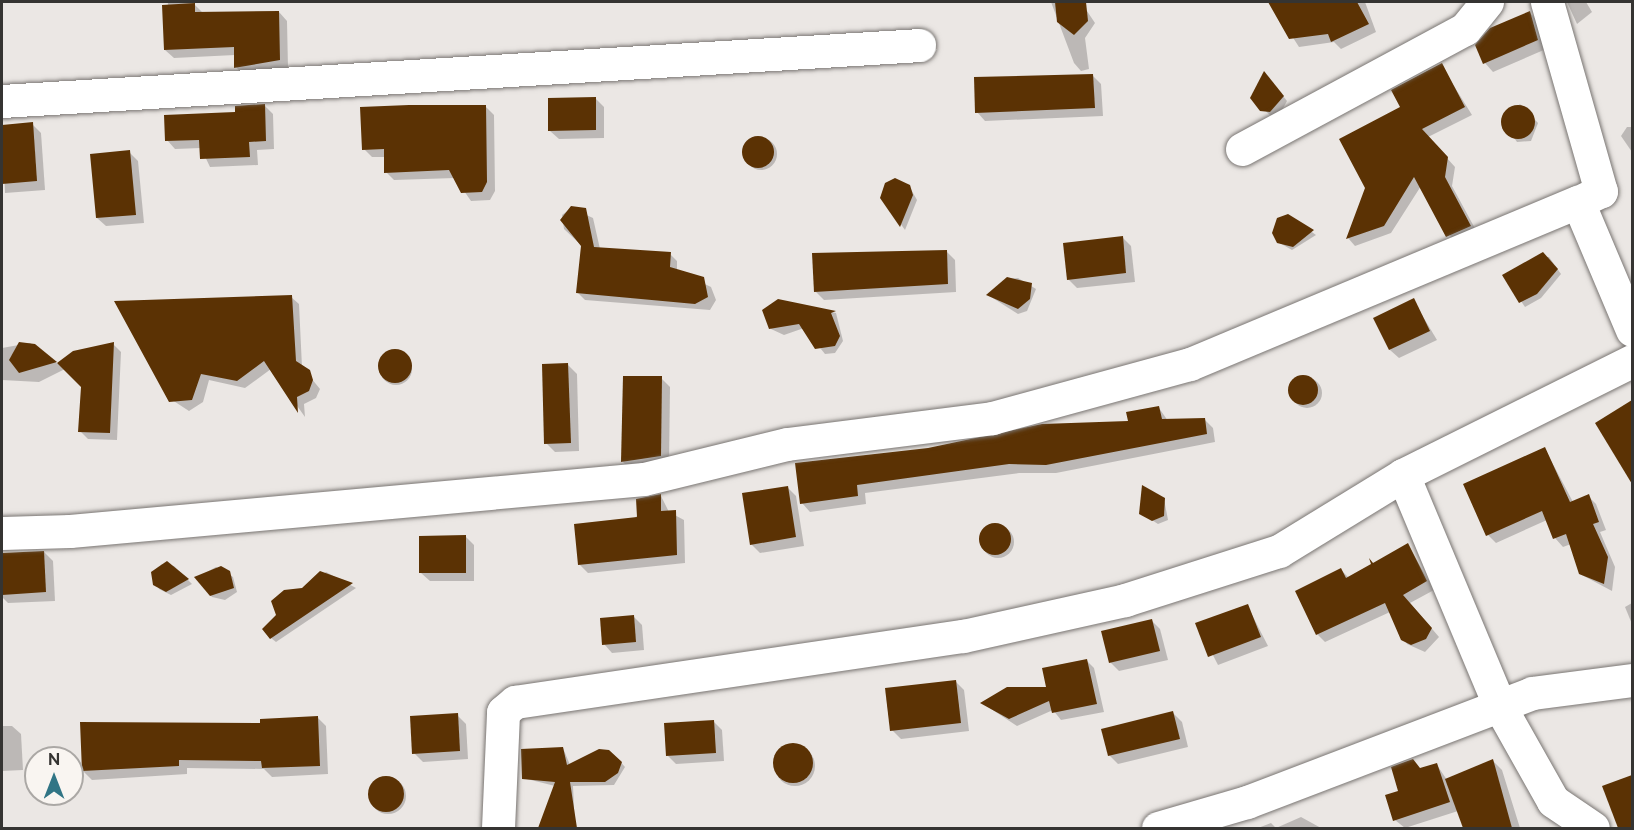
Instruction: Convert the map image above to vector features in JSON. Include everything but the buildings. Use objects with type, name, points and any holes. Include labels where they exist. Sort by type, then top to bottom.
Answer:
[{"type":"street","points":[[1242,149],[1465,29],[1487,2]]},
{"type":"street","points":[[2,532],[644,479],[786,444],[992,418],[1190,364],[1601,191],[1548,2]]},
{"type":"street","points":[[2,101],[919,45]]},
{"type":"street","points":[[1578,202],[1632,330]]},
{"type":"street","points":[[498,828],[503,712],[514,702],[963,636],[1125,600],[1279,551],[1403,475],[1632,361]]},
{"type":"street","points":[[1403,475],[1500,705],[1552,801],[1593,828]]},
{"type":"street","points":[[1158,828],[1247,802],[1532,693],[1632,680]]}]
